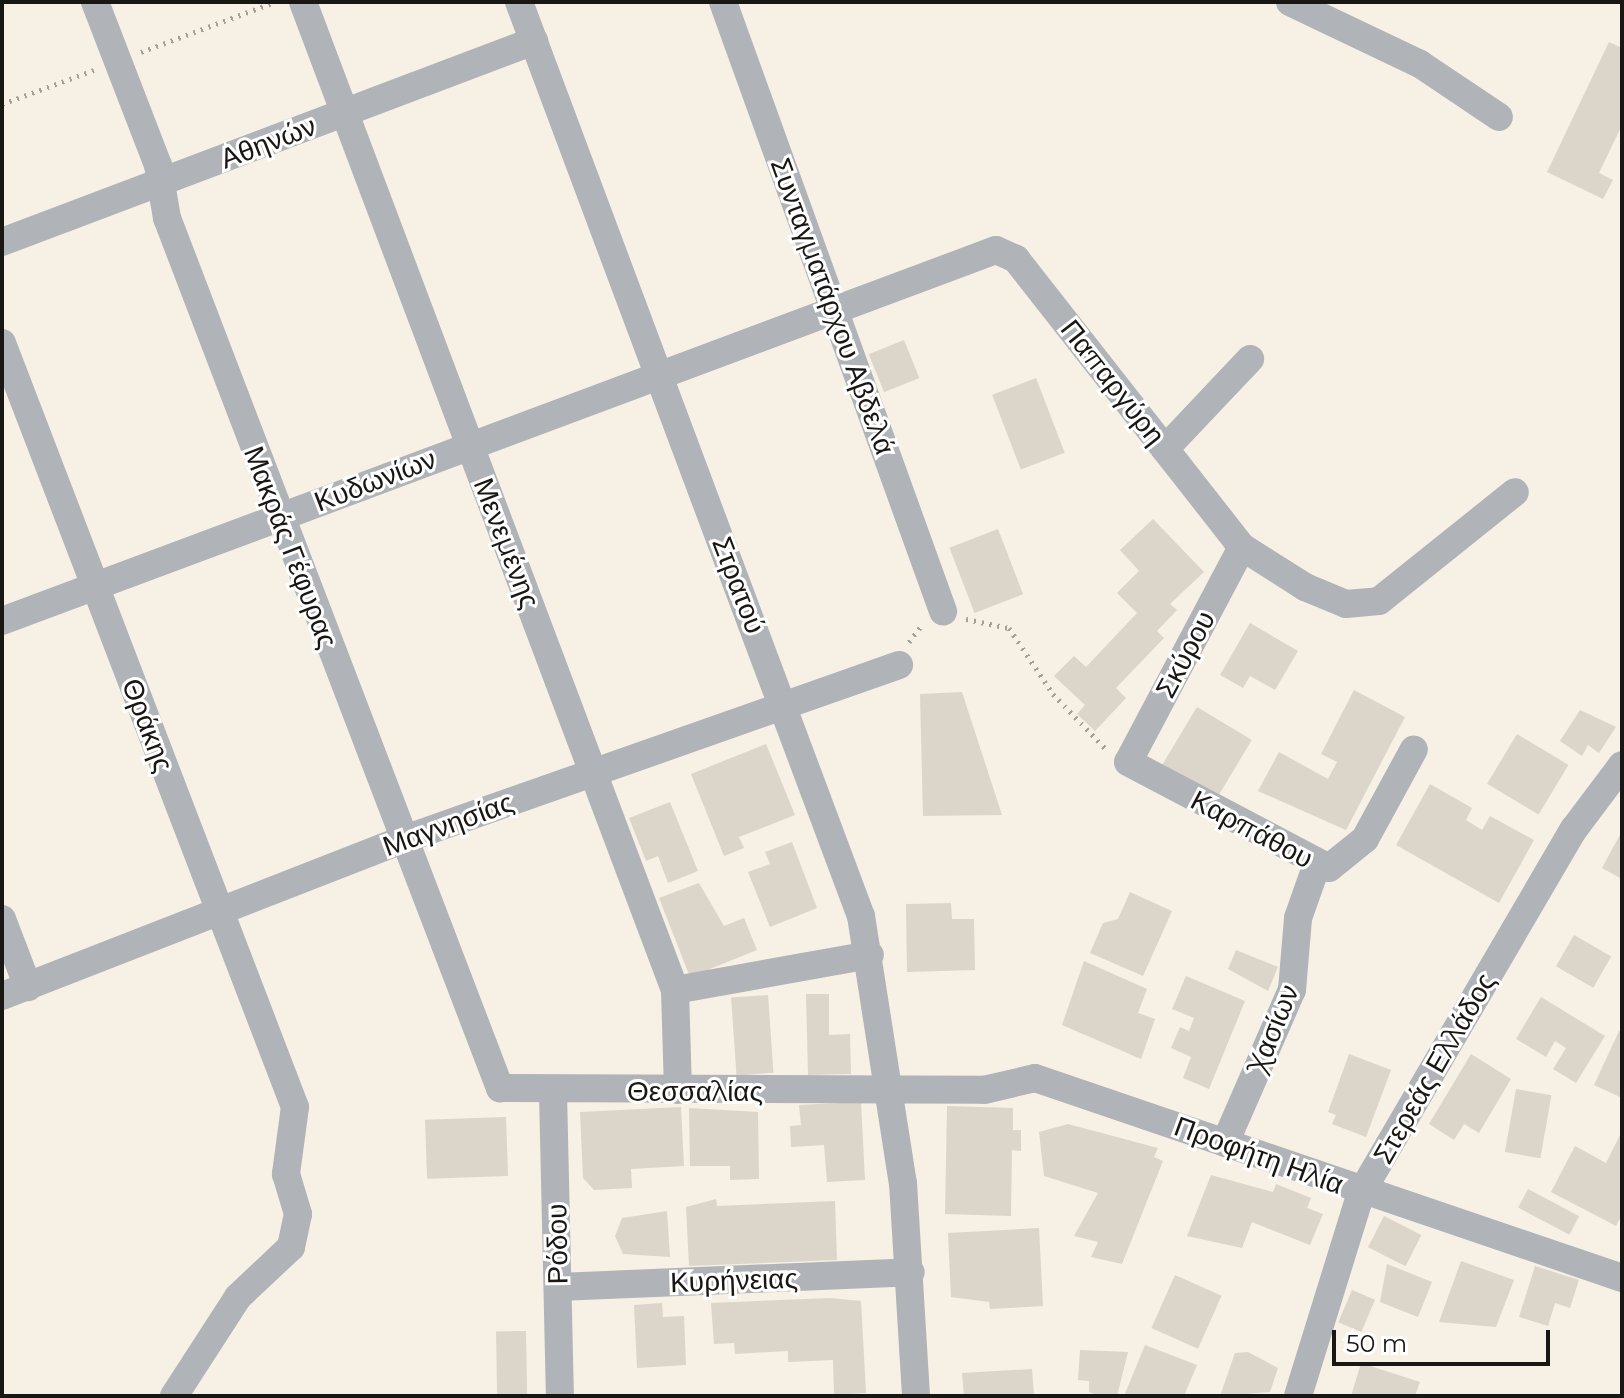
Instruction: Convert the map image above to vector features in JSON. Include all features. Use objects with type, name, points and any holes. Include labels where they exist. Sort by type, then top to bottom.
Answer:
[{"type":"street","name":"Μακράς Γέφυρας","points":[[95,2],[280,516],[402,840],[500,1088]]},
{"type":"street","name":"Μενεμένης","points":[[303,2],[675,990],[678,1090]]},
{"type":"street","name":"Στρατού","points":[[519,2],[852,886],[870,955],[903,1183],[911,1272],[916,1396]]},
{"type":"street","name":"Συνταγματάρχου Αβδελά","points":[[723,2],[943,611]]},
{"type":"street","points":[[1290,2],[1420,64],[1499,117]]},
{"type":"street","name":"Αθηνών","points":[[2,242],[534,41]]},
{"type":"street","name":"Παπαργύρη","points":[[659,373],[971,255],[1007,253],[1242,547],[1336,602],[1368,603],[1438,560],[1515,492]]},
{"type":"street","name":"Θράκης","points":[[2,343],[295,1107],[286,1174],[298,1214],[291,1247],[238,1297],[174,1396]]},
{"type":"street","points":[[1165,449],[1250,359]]},
{"type":"street","name":"Κυδωνίων","points":[[2,621],[659,373]]},
{"type":"street","name":"Σκύρου","points":[[1128,762],[1242,547]]},
{"type":"street","name":"Μαγνησίας","points":[[15,992],[402,840],[899,665]]},
{"type":"street","name":"Καρπάθου","points":[[1128,762],[1317,864],[1334,867],[1365,839],[1414,749]]},
{"type":"street","name":"Στερεάς Ελλάδος","points":[[1298,1396],[1361,1193],[1574,829],[1622,765]]},
{"type":"street","name":"Χασίων","points":[[1225,1143],[1292,990],[1302,899],[1317,864]]},
{"type":"street","points":[[2,919],[15,992]]},
{"type":"street","points":[[675,990],[870,955]]},
{"type":"street","name":"Προφήτη Ηλία","points":[[891,1088],[984,1090],[1035,1078],[1361,1193],[1622,1278]]},
{"type":"street","name":"Θεσσαλίας","points":[[500,1088],[553,1092],[891,1088]]},
{"type":"street","name":"Ρόδου","points":[[553,1092],[560,1396]]},
{"type":"street","name":"Κυρήνειας","points":[[558,1287],[911,1272]]},
{"type":"path","points":[[899,665],[914,630],[943,611],[1009,628],[1053,694],[1128,762]]},
{"type":"building","points":[[1609,42],[1622,48],[1622,125],[1599,173],[1613,180],[1603,199],[1547,172]]},
{"type":"building","points":[[904,340],[919,378],[884,392],[869,354]]},
{"type":"building","points":[[1036,378],[1065,453],[1021,470],[992,395]]},
{"type":"building","points":[[1153,519],[1204,572],[1170,604],[1177,610],[1157,631],[1164,638],[1116,688],[1126,698],[1095,731],[1077,714],[1085,705],[1054,676],[1074,656],[1086,667],[1137,613],[1117,593],[1139,571],[1120,550]]},
{"type":"building","points":[[998,529],[1023,594],[975,613],[949,548]]},
{"type":"building","points":[[1250,623],[1298,651],[1275,690],[1250,676],[1243,688],[1220,675]]},
{"type":"building","points":[[1354,690],[1405,717],[1346,830],[1258,791],[1279,752],[1328,779],[1337,762],[1321,754]]},
{"type":"building","points":[[962,692],[1002,815],[923,816],[920,694]]},
{"type":"building","points":[[1197,707],[1252,740],[1214,803],[1159,770]]},
{"type":"building","points":[[1580,710],[1616,727],[1599,753],[1588,745],[1582,756],[1560,741]]},
{"type":"building","points":[[1517,734],[1568,765],[1539,815],[1487,784]]},
{"type":"building","points":[[766,744],[795,815],[739,837],[744,848],[724,856],[691,774]]},
{"type":"building","points":[[1430,784],[1472,808],[1466,820],[1482,830],[1490,816],[1534,840],[1499,903],[1396,845]]},
{"type":"building","points":[[670,802],[698,871],[668,883],[658,856],[646,861],[629,818]]},
{"type":"building","points":[[1622,831],[1622,879],[1602,868]]},
{"type":"building","points":[[792,842],[817,908],[770,927],[748,872],[770,864],[765,852]]},
{"type":"building","points":[[699,883],[724,926],[744,918],[757,950],[690,977],[659,898]]},
{"type":"building","points":[[1130,892],[1172,911],[1143,976],[1090,953],[1103,923],[1118,919]]},
{"type":"building","points":[[951,903],[952,919],[974,919],[975,970],[907,972],[906,904]]},
{"type":"building","points":[[1574,935],[1611,956],[1593,988],[1556,966]]},
{"type":"building","points":[[1236,950],[1278,967],[1268,991],[1228,969]]},
{"type":"building","points":[[1084,961],[1147,989],[1138,1013],[1155,1019],[1141,1059],[1062,1025]]},
{"type":"building","points":[[1186,976],[1245,1001],[1209,1089],[1183,1078],[1191,1057],[1171,1048],[1180,1027],[1189,1031],[1194,1018],[1172,1009]]},
{"type":"building","points":[[806,994],[829,994],[829,1035],[850,1034],[851,1074],[808,1075]]},
{"type":"building","points":[[768,995],[773,1073],[737,1075],[731,998]]},
{"type":"building","points":[[1541,997],[1605,1036],[1576,1083],[1553,1069],[1566,1048],[1555,1041],[1546,1057],[1516,1039]]},
{"type":"building","points":[[1619,1031],[1622,1032],[1622,1098],[1594,1085]]},
{"type":"building","points":[[1349,1054],[1391,1070],[1366,1137],[1332,1124],[1336,1115],[1328,1112]]},
{"type":"building","points":[[1471,1054],[1511,1079],[1479,1133],[1464,1124],[1454,1140],[1429,1124]]},
{"type":"building","points":[[1516,1089],[1551,1095],[1540,1158],[1505,1152]]},
{"type":"building","points":[[861,1102],[865,1180],[827,1182],[824,1145],[791,1147],[790,1126],[801,1125],[799,1105]]},
{"type":"building","points":[[947,1106],[1013,1108],[1013,1130],[1021,1130],[1021,1151],[1012,1150],[1011,1216],[945,1214]]},
{"type":"building","points":[[681,1107],[684,1166],[631,1169],[632,1188],[594,1190],[583,1178],[580,1112]]},
{"type":"building","points":[[689,1108],[758,1112],[759,1179],[730,1180],[730,1166],[690,1166]]},
{"type":"building","points":[[506,1117],[508,1176],[427,1179],[425,1120]]},
{"type":"building","points":[[1068,1124],[1158,1148],[1154,1157],[1163,1161],[1122,1264],[1091,1257],[1098,1242],[1074,1236],[1098,1193],[1044,1176],[1039,1132]]},
{"type":"building","points":[[1622,1131],[1622,1214],[1616,1226],[1551,1192],[1575,1146],[1606,1163]]},
{"type":"building","points":[[1211,1175],[1273,1192],[1276,1184],[1311,1198],[1307,1208],[1323,1214],[1310,1245],[1252,1222],[1242,1248],[1187,1236]]},
{"type":"building","points":[[1528,1189],[1579,1216],[1569,1235],[1518,1208]]},
{"type":"building","points":[[716,1199],[717,1206],[835,1201],[837,1260],[689,1266],[686,1207]]},
{"type":"building","points":[[667,1211],[670,1257],[623,1254],[615,1236],[622,1218]]},
{"type":"building","points":[[1384,1216],[1421,1235],[1406,1266],[1368,1247]]},
{"type":"building","points":[[1039,1228],[1043,1306],[990,1309],[989,1302],[951,1297],[948,1233]]},
{"type":"building","points":[[1461,1261],[1514,1280],[1496,1327],[1439,1322]]},
{"type":"building","points":[[1387,1264],[1432,1282],[1418,1317],[1380,1302]]},
{"type":"building","points":[[1535,1266],[1579,1280],[1570,1308],[1555,1303],[1548,1326],[1519,1317]]},
{"type":"building","points":[[1175,1275],[1222,1296],[1198,1349],[1151,1328]]},
{"type":"building","points":[[1352,1290],[1375,1300],[1361,1332],[1338,1322]]},
{"type":"building","points":[[830,1298],[861,1301],[866,1393],[834,1395],[833,1360],[788,1362],[788,1351],[735,1354],[734,1343],[714,1344],[711,1303]]},
{"type":"building","points":[[662,1303],[663,1317],[684,1316],[686,1365],[637,1368],[634,1305]]},
{"type":"building","points":[[526,1331],[527,1396],[497,1396],[496,1332]]},
{"type":"building","points":[[1145,1345],[1197,1365],[1184,1396],[1124,1396]]},
{"type":"building","points":[[1080,1350],[1128,1352],[1117,1396],[1098,1396],[1089,1392],[1089,1381],[1078,1380]]},
{"type":"building","points":[[1248,1352],[1278,1368],[1270,1392],[1220,1396],[1235,1353]]},
{"type":"building","points":[[1361,1363],[1420,1382],[1415,1396],[1351,1396]]},
{"type":"building","points":[[1032,1369],[1034,1396],[964,1396],[962,1373]]}]
